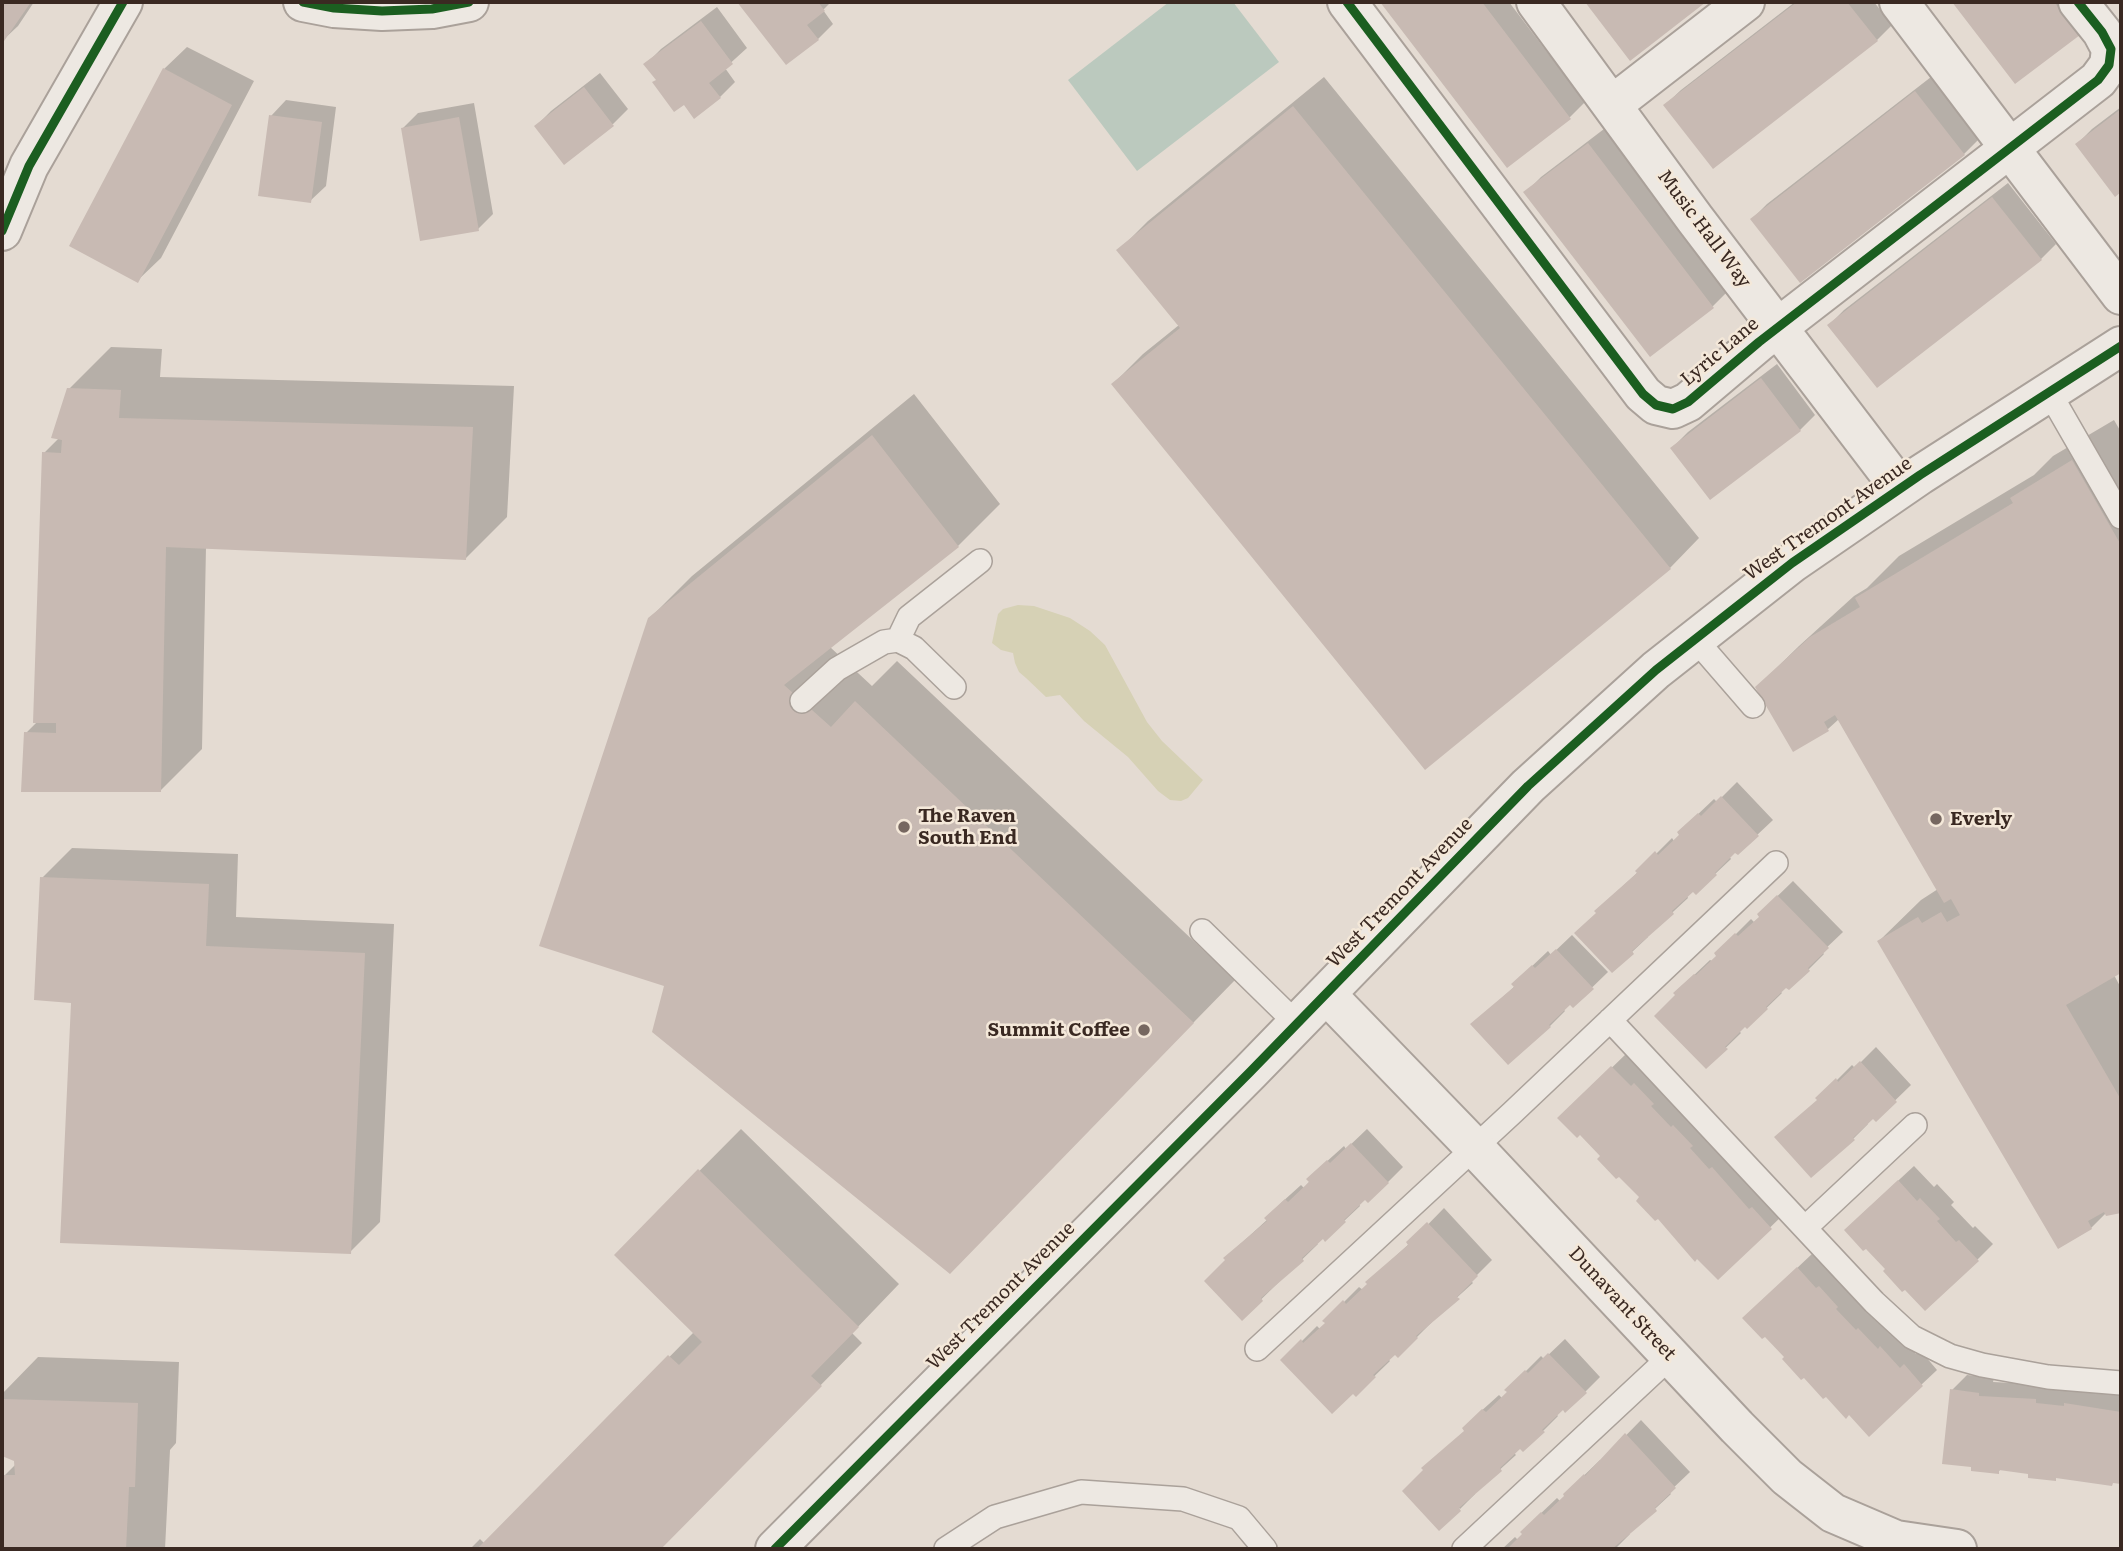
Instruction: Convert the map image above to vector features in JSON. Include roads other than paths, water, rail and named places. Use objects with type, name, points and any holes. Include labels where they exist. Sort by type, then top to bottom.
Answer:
[{"type":"street","points":[[2,231],[29,166],[123,2]]},
{"type":"street","points":[[303,2],[334,8],[382,11],[432,9],[469,2]]},
{"type":"street","name":"Lyric Lane","points":[[1347,2],[1643,394],[1656,405],[1673,409],[1688,402],[1778,327],[2098,80],[2109,65],[2111,49],[2102,32],[2078,2]]},
{"type":"street","name":"Music Hall Way","points":[[1535,2],[1695,219],[1900,488]]},
{"type":"street","points":[[1612,105],[1745,2]]},
{"type":"street","points":[[1899,2],[2121,295]]},
{"type":"street","name":"West Tremont Avenue","points":[[775,1549],[1297,1024],[1528,786],[1656,670],[1792,563],[1900,488],[2049,392],[2118,355]]},
{"type":"street","name":"Dunavant Street","points":[[1326,994],[1475,1147],[1787,1477],[1833,1513],[1896,1539],[1957,1549]]},
{"type":"lane","points":[[2049,392],[2121,517]]},
{"type":"lane","points":[[898,640],[909,617],[980,561]]},
{"type":"lane","points":[[1695,639],[1753,706]]},
{"type":"lane","points":[[802,701],[837,669],[884,642],[898,640],[914,648],[954,687]]},
{"type":"lane","points":[[1257,1349],[1776,863]]},
{"type":"lane","points":[[1202,931],[1297,1024]]},
{"type":"lane","points":[[1611,1020],[1874,1302],[1912,1336],[1950,1356],[1982,1365],[2049,1377],[2121,1383]]},
{"type":"lane","points":[[1805,1228],[1915,1125]]},
{"type":"lane","points":[[1464,1549],[1671,1356]]},
{"type":"lane","points":[[946,1549],[995,1517],[1081,1492],[1183,1499],[1239,1518],[1265,1549]]},
{"type":"place","name":"Everly","points":[[1936,819]]},
{"type":"place","name":"The Raven South End","points":[[904,827]]},
{"type":"place","name":"Summit Coffee","points":[[1144,1030]]}]
